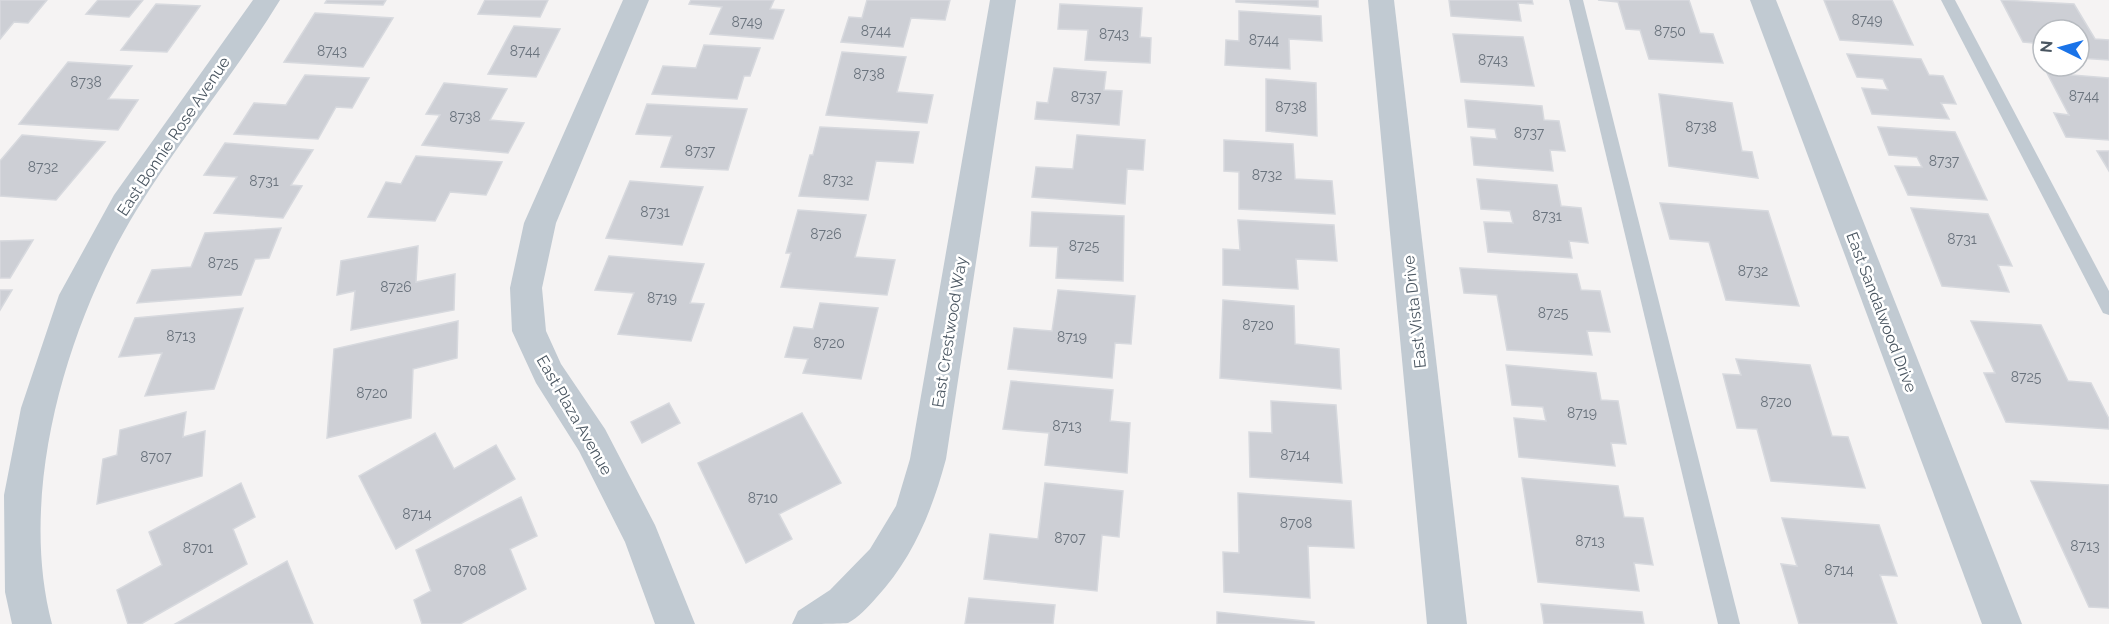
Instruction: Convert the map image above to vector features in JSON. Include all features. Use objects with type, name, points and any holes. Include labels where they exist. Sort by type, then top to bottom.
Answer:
[{"type":"street","name":"East Bonnie Rose Avenue","points":[[32,624],[24,591],[22,495],[38,408],[75,295],[125,202],[267,0]]},
{"type":"street","name":"East Plaza Avenue","points":[[636,0],[540,223],[526,288],[529,331],[548,373],[592,440],[642,537],[675,624]]},
{"type":"street","name":"East Crestwood Way","points":[[812,624],[856,592],[890,555],[913,511],[928,459],[1003,0]]},
{"type":"street","name":"East Vista Drive","points":[[1381,0],[1447,624]]},
{"type":"street","name":"East Sandalwood Drive","points":[[1763,0],[2002,624]]},
{"type":"lane","points":[[1576,0],[1729,624]]},
{"type":"lane","points":[[1948,0],[2109,308]]},
{"type":"building","points":[[0,0],[47,0],[28,23],[14,22],[0,39]]},
{"type":"building","points":[[98,0],[143,0],[129,17],[86,14]]},
{"type":"building","points":[[327,0],[386,0],[383,5],[325,3]]},
{"type":"building","points":[[485,0],[548,0],[540,17],[478,14]]},
{"type":"building","points":[[691,0],[774,0],[770,9],[784,10],[773,39],[710,34],[722,7],[689,4]]},
{"type":"building","points":[[867,0],[950,0],[945,20],[911,18],[903,47],[841,42],[849,17],[862,18]]},
{"type":"building","points":[[1236,0],[1318,0],[1318,7],[1236,2]]},
{"type":"building","points":[[1449,0],[1532,0],[1533,4],[1518,3],[1521,21],[1451,16]]},
{"type":"building","points":[[1598,0],[1689,0],[1700,33],[1713,34],[1723,63],[1649,59],[1640,30],[1626,29],[1618,2]]},
{"type":"building","points":[[1824,0],[1892,0],[1913,45],[1840,40]]},
{"type":"building","points":[[2001,0],[2074,4],[2082,18],[2031,18],[2031,43],[2023,42]]},
{"type":"building","points":[[156,4],[200,6],[167,52],[121,50]]},
{"type":"building","points":[[1060,4],[1142,8],[1140,37],[1151,38],[1150,63],[1085,60],[1088,30],[1058,29]]},
{"type":"building","points":[[1239,11],[1321,16],[1322,41],[1289,39],[1290,69],[1225,65],[1226,40],[1239,41]]},
{"type":"building","points":[[315,13],[393,18],[363,67],[284,62]]},
{"type":"building","points":[[514,26],[560,29],[536,77],[488,74]]},
{"type":"building","points":[[2091,32],[2095,39],[2109,40],[2109,60],[2091,59]]},
{"type":"building","points":[[1453,34],[1523,37],[1534,86],[1461,82]]},
{"type":"building","points":[[704,45],[760,48],[750,76],[744,76],[737,99],[652,94],[663,66],[696,68]]},
{"type":"building","points":[[842,52],[906,57],[897,92],[933,95],[927,123],[826,115]]},
{"type":"building","points":[[1847,54],[1921,59],[1929,75],[1943,76],[1956,104],[1941,103],[1949,119],[1872,114],[1862,88],[1888,90],[1883,79],[1857,77]]},
{"type":"building","points":[[68,62],[132,66],[108,99],[138,100],[118,130],[19,124]]},
{"type":"building","points":[[1054,68],[1106,72],[1104,90],[1122,91],[1119,125],[1035,119],[1037,102],[1048,103]]},
{"type":"building","points":[[305,75],[369,78],[352,108],[336,107],[318,139],[234,134],[254,103],[286,105]]},
{"type":"building","points":[[2050,78],[2109,78],[2109,140],[2066,137],[2054,113],[2069,115]]},
{"type":"building","points":[[1266,79],[1316,83],[1317,136],[1266,131]]},
{"type":"building","points":[[444,83],[507,89],[490,120],[524,123],[508,153],[422,145],[440,115],[426,114]]},
{"type":"building","points":[[1659,94],[1732,103],[1742,151],[1752,152],[1758,178],[1669,166]]},
{"type":"building","points":[[1465,100],[1542,106],[1544,120],[1559,121],[1565,151],[1550,150],[1553,171],[1474,165],[1471,137],[1497,139],[1495,129],[1468,127]]},
{"type":"building","points":[[647,104],[747,109],[728,170],[661,167],[672,136],[636,134]]},
{"type":"building","points":[[820,127],[919,132],[913,163],[876,161],[868,200],[799,196]]},
{"type":"building","points":[[1878,127],[1955,132],[1987,200],[1908,195],[1895,166],[1922,167],[1917,157],[1889,155]]},
{"type":"building","points":[[22,135],[105,142],[56,200],[0,196],[0,161]]},
{"type":"building","points":[[1077,135],[1145,140],[1143,170],[1127,169],[1125,204],[1032,197],[1036,167],[1073,169]]},
{"type":"building","points":[[1224,140],[1293,144],[1295,179],[1332,181],[1335,214],[1239,209],[1239,172],[1224,171]]},
{"type":"building","points":[[225,143],[313,150],[291,185],[302,186],[283,218],[214,213],[237,177],[204,175]]},
{"type":"building","points":[[2097,151],[2109,151],[2109,171]]},
{"type":"building","points":[[416,156],[502,162],[486,195],[450,192],[435,221],[368,217],[386,182],[401,184]]},
{"type":"building","points":[[1477,179],[1557,185],[1561,206],[1581,208],[1588,243],[1569,241],[1572,258],[1488,252],[1484,222],[1513,223],[1510,211],[1481,209]]},
{"type":"building","points":[[630,181],[703,187],[682,245],[606,238]]},
{"type":"building","points":[[1660,203],[1768,211],[1799,306],[1726,300],[1709,242],[1670,239]]},
{"type":"building","points":[[1911,208],[1988,214],[2012,266],[1998,265],[2009,292],[1942,286]]},
{"type":"building","points":[[798,210],[866,215],[855,257],[895,260],[887,295],[781,287],[791,253],[786,253]]},
{"type":"building","points":[[1032,212],[1124,216],[1123,281],[1056,278],[1058,247],[1030,246]]},
{"type":"building","points":[[1238,220],[1334,225],[1337,261],[1296,259],[1298,289],[1223,285],[1223,249],[1240,250]]},
{"type":"building","points":[[281,228],[269,258],[255,259],[241,295],[137,303],[152,270],[191,267],[205,233]]},
{"type":"building","points":[[33,240],[10,278],[0,278],[0,241]]},
{"type":"building","points":[[418,246],[416,282],[455,274],[454,310],[351,330],[355,291],[337,295],[341,261]]},
{"type":"building","points":[[609,256],[704,264],[690,303],[704,304],[691,341],[618,334],[634,293],[595,290]]},
{"type":"building","points":[[1460,268],[1577,274],[1581,290],[1600,291],[1610,332],[1587,331],[1592,355],[1507,350],[1497,295],[1464,293]]},
{"type":"building","points":[[0,290],[12,290],[0,310]]},
{"type":"building","points":[[1058,290],[1135,296],[1131,344],[1115,343],[1112,378],[1008,369],[1014,328],[1052,331]]},
{"type":"building","points":[[1223,300],[1294,306],[1295,344],[1339,349],[1341,389],[1220,378]]},
{"type":"building","points":[[820,303],[878,308],[861,379],[803,373],[808,359],[785,357],[794,327],[813,329]]},
{"type":"building","points":[[243,308],[214,389],[145,396],[162,353],[119,357],[135,318]]},
{"type":"building","points":[[458,321],[457,358],[413,369],[411,418],[327,438],[334,349]]},
{"type":"building","points":[[1971,321],[2041,325],[2068,381],[2091,383],[2109,419],[2109,429],[2006,422],[1984,373],[1995,373]]},
{"type":"building","points":[[1736,359],[1810,365],[1832,436],[1848,437],[1865,488],[1771,481],[1757,429],[1737,428],[1723,374],[1741,375]]},
{"type":"building","points":[[1506,365],[1596,373],[1601,400],[1618,401],[1626,444],[1611,443],[1615,466],[1519,457],[1514,418],[1546,421],[1543,407],[1512,405]]},
{"type":"building","points":[[1011,381],[1113,390],[1110,421],[1130,423],[1127,473],[1045,465],[1049,433],[1003,429]]},
{"type":"building","points":[[1271,401],[1336,405],[1342,483],[1250,477],[1249,432],[1272,433]]},
{"type":"building","points":[[669,403],[680,423],[642,443],[631,422]]},
{"type":"building","points":[[186,412],[183,437],[205,431],[202,476],[97,504],[103,459],[117,455],[120,430]]},
{"type":"building","points":[[802,413],[841,483],[779,514],[792,539],[746,563],[698,463]]},
{"type":"building","points":[[435,433],[454,469],[496,445],[515,479],[396,549],[359,476]]},
{"type":"building","points":[[1522,478],[1618,486],[1624,517],[1643,518],[1653,565],[1634,563],[1639,591],[1538,582]]},
{"type":"building","points":[[2031,481],[2109,485],[2109,608],[2089,607]]},
{"type":"building","points":[[241,483],[255,517],[233,529],[247,564],[141,624],[128,624],[117,590],[162,565],[149,532]]},
{"type":"building","points":[[1045,483],[1123,491],[1119,537],[1102,535],[1097,591],[984,579],[990,534],[1038,539]]},
{"type":"building","points":[[1238,493],[1351,501],[1354,548],[1308,546],[1310,598],[1224,592],[1223,552],[1239,553]]},
{"type":"building","points":[[521,497],[537,536],[510,549],[526,589],[460,624],[422,624],[414,600],[431,591],[416,550]]},
{"type":"building","points":[[1782,518],[1879,525],[1897,576],[1880,575],[1897,624],[1799,624],[1781,564],[1797,566]]},
{"type":"building","points":[[287,561],[313,624],[175,624]]},
{"type":"building","points":[[969,598],[1055,605],[1053,624],[965,624]]},
{"type":"building","points":[[1541,604],[1642,612],[1644,624],[1544,624]]},
{"type":"building","points":[[1217,612],[1314,622],[1314,624],[1217,624]]}]
